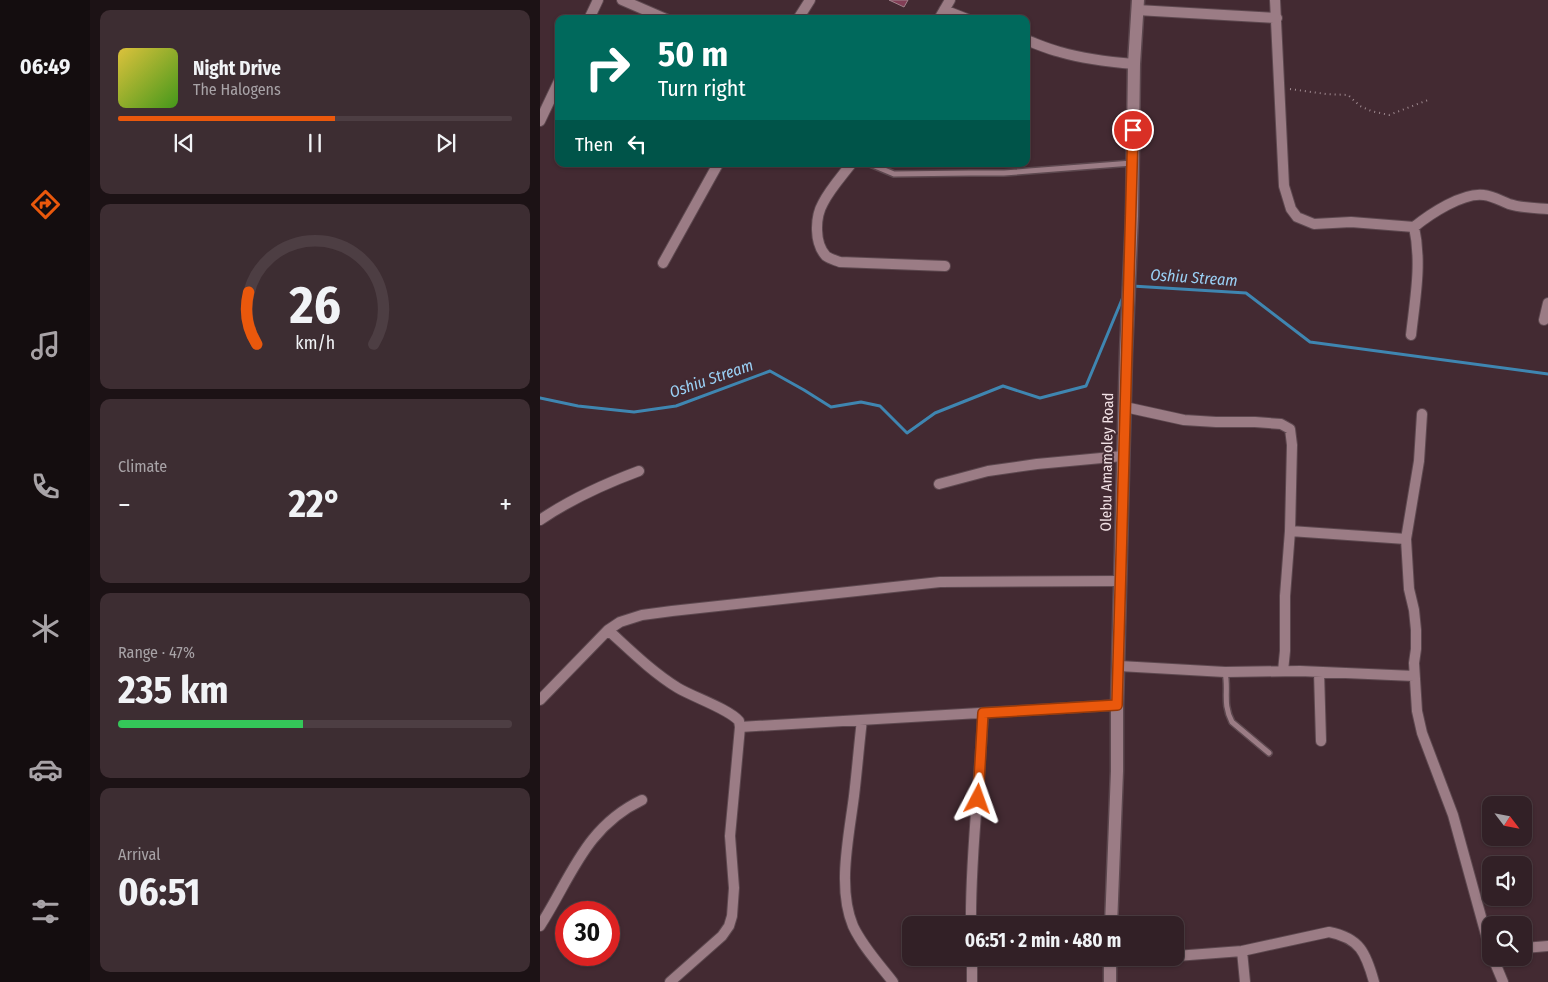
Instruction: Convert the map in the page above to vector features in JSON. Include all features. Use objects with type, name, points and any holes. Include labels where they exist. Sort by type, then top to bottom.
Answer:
[{"type":"street","points":[[591,15],[598,0]]},
{"type":"street","points":[[622,0],[657,15]]},
{"type":"street","points":[[801,15],[810,0]]},
{"type":"street","points":[[941,14],[950,0]]},
{"type":"street","points":[[1276,0],[1284,186],[1291,209],[1297,217],[1314,224],[1351,222],[1414,227],[1434,212],[1472,196],[1482,194],[1511,204],[1548,209]]},
{"type":"street","points":[[1137,5],[1277,18]]},
{"type":"street","name":"Olebu Amamoley Road","points":[[1111,916],[1117,771],[1123,456],[1137,5]]},
{"type":"street","points":[[1030,42],[1058,52],[1079,57],[1134,64]]},
{"type":"street","points":[[540,121],[555,89]]},
{"type":"street","points":[[662,263],[716,167]]},
{"type":"street","points":[[849,167],[822,203],[817,219],[818,240],[825,255],[830,259],[840,262],[945,266]]},
{"type":"street","points":[[1411,335],[1419,263],[1414,227]]},
{"type":"street","points":[[1544,320],[1548,303]]},
{"type":"street","points":[[1125,407],[1184,420],[1281,424],[1290,430],[1292,445],[1290,531],[1285,596],[1286,651],[1283,672]]},
{"type":"street","points":[[1422,414],[1419,460],[1406,539],[1409,589],[1416,630],[1414,676],[1417,711],[1422,733],[1452,815],[1482,920]]},
{"type":"street","points":[[938,484],[988,471],[1037,464],[1123,456]]},
{"type":"street","points":[[540,520],[557,508],[588,492],[639,471]]},
{"type":"street","points":[[1290,531],[1406,539]]},
{"type":"street","points":[[540,700],[608,630],[620,622],[642,615],[732,603],[940,582],[1120,581]]},
{"type":"street","points":[[608,630],[647,665],[677,687],[739,721],[730,836],[734,888],[732,916],[729,926],[722,936],[670,982]]},
{"type":"street","points":[[1119,666],[1225,672],[1319,672],[1414,676]]},
{"type":"street","points":[[1319,672],[1321,741]]},
{"type":"street","points":[[740,727],[1117,705]]},
{"type":"street","points":[[971,916],[972,871],[983,713]]},
{"type":"street","points":[[862,720],[845,871],[848,908],[854,926],[862,940],[873,958],[893,982]]},
{"type":"street","points":[[540,926],[587,846],[611,819],[626,808],[642,800]]},
{"type":"street","points":[[1184,955],[1242,951],[1329,932],[1341,934],[1354,940],[1364,952],[1374,982]]},
{"type":"street","points":[[1532,947],[1548,946]]},
{"type":"street","points":[[1242,951],[1245,982]]},
{"type":"street","points":[[972,966],[972,982]]},
{"type":"street","points":[[1110,966],[1110,982]]},
{"type":"street","points":[[1496,966],[1503,982]]},
{"type":"lane","points":[[877,167],[894,174],[971,174],[1132,162]]},
{"type":"lane","points":[[1225,672],[1227,679],[1226,703],[1232,722],[1269,752]]},
{"type":"path","points":[[1280,87],[1326,94],[1348,95],[1360,106],[1371,111],[1389,115],[1428,100]]},
{"type":"building","points":[[889,0],[908,0],[904,7]]},
{"type":"waterway","name":"Oshiu Stream","points":[[1132,286],[1246,293],[1310,342],[1548,374]]},
{"type":"waterway","name":"Oshiu Stream","points":[[540,398],[578,406],[634,412],[676,406],[770,371],[831,407],[861,402],[880,406],[907,433],[935,413],[1003,386],[1040,398],[1086,386],[1123,297]]},
{"type":"route","points":[[978,799],[983,713],[1117,705],[1133,130]]}]
